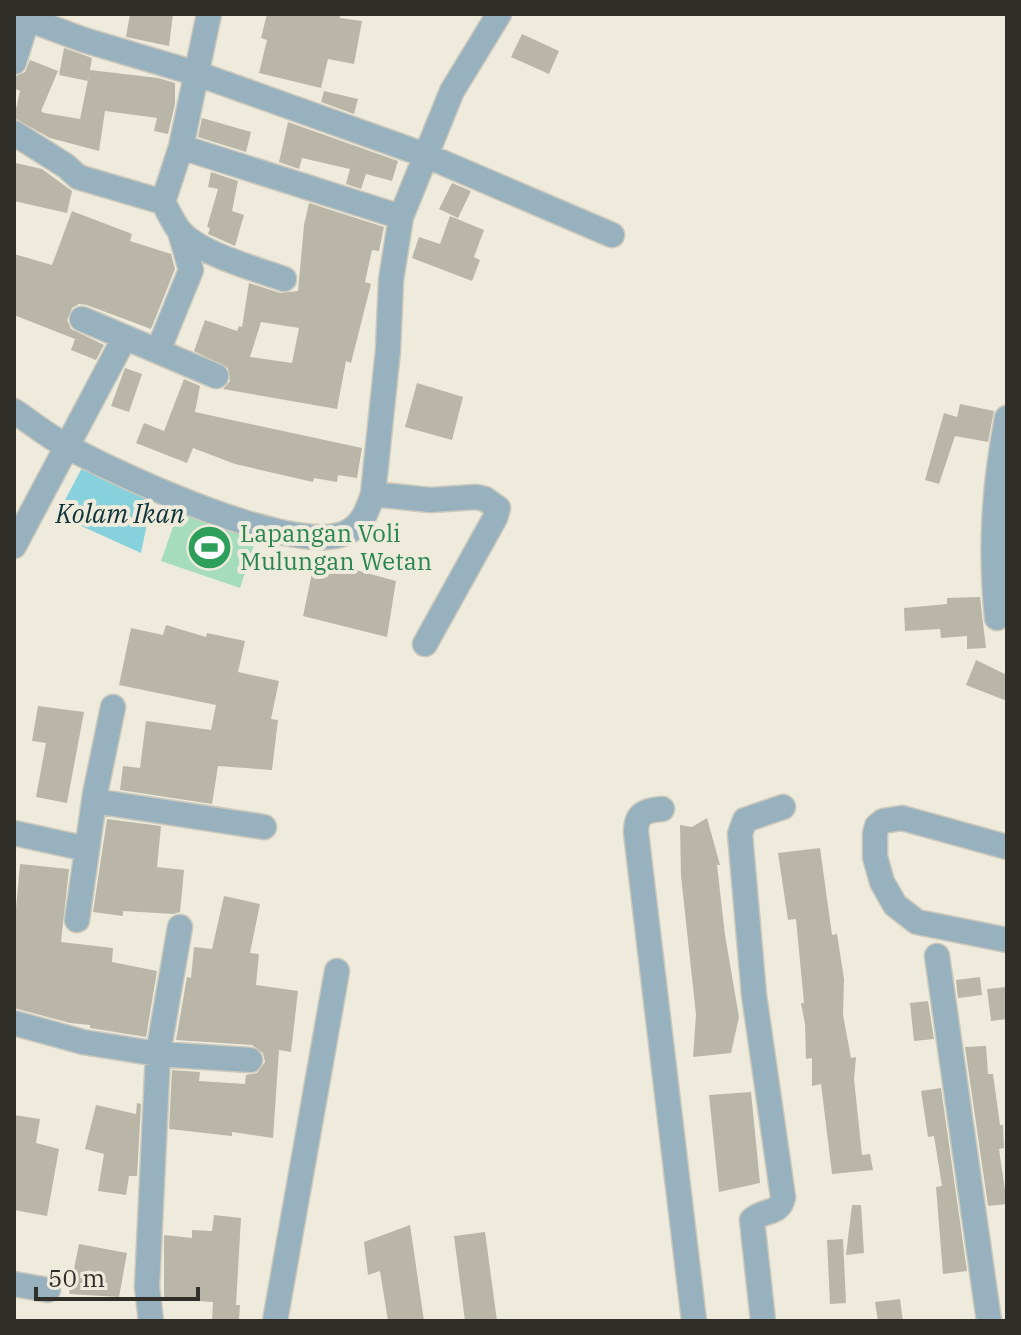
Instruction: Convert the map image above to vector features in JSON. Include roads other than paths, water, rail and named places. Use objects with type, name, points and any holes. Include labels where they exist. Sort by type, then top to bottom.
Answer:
[{"type":"street","points":[[163,202],[181,147],[209,14]]},
{"type":"street","points":[[14,411],[68,448],[177,500],[306,537],[340,535],[356,527],[366,515],[373,494],[388,350],[391,280],[401,217],[452,91],[499,14]]},
{"type":"street","points":[[14,62],[24,15],[84,40],[198,74],[425,155],[612,235]]},
{"type":"street","points":[[14,133],[78,177],[163,202],[180,232],[191,270],[158,351]]},
{"type":"street","points":[[181,147],[401,217]]},
{"type":"street","points":[[180,232],[223,257],[284,279]]},
{"type":"street","points":[[82,319],[216,376]]},
{"type":"street","points":[[14,546],[125,337]]},
{"type":"street","points":[[997,618],[992,563],[1007,418]]},
{"type":"street","points":[[373,494],[430,500],[476,497],[498,508],[425,644]]},
{"type":"street","points":[[77,920],[94,801],[113,707]]},
{"type":"street","points":[[94,801],[264,827]]},
{"type":"street","points":[[763,1321],[752,1220],[759,1214],[776,1210],[783,1197],[754,995],[740,834],[745,820],[783,807]]},
{"type":"street","points":[[662,809],[642,813],[636,832],[694,1321]]},
{"type":"street","points":[[1007,847],[902,818],[883,821],[877,826],[875,834],[875,857],[882,882],[895,905],[917,922],[1007,940]]},
{"type":"street","points":[[14,833],[87,849]]},
{"type":"street","points":[[151,1321],[147,1287],[158,1054],[180,927]]},
{"type":"street","points":[[937,956],[989,1321]]},
{"type":"street","points":[[275,1321],[337,971]]},
{"type":"street","points":[[14,1023],[83,1042],[158,1054],[250,1060]]},
{"type":"street","points":[[14,1284],[48,1290]]},
{"type":"water","name":"Kolam Ikan","points":[[82,468],[152,499],[141,553],[57,515]]},
{"type":"place","name":"Lapangan Voli Mulungan Wetan","points":[[209,548]]}]
